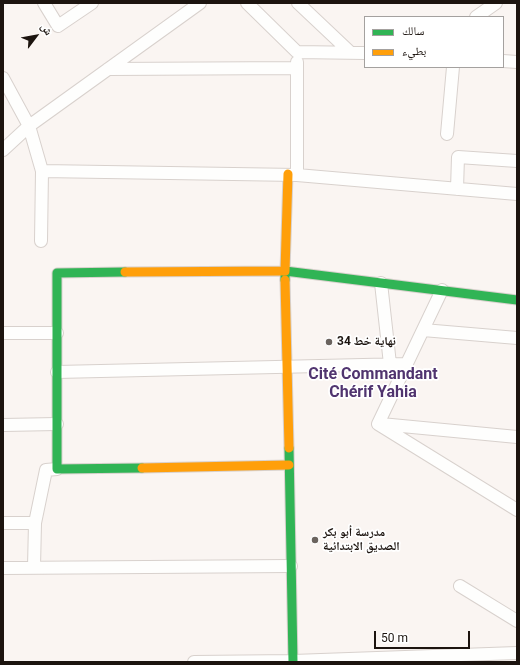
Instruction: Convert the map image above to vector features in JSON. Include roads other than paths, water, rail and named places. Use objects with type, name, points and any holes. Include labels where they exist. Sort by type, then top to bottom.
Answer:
[{"type":"street","points":[[44,3],[58,26],[92,3]]},
{"type":"street","points":[[3,150],[29,126],[200,3]]},
{"type":"street","points":[[247,3],[297,52],[364,53]]},
{"type":"street","points":[[298,3],[351,53]]},
{"type":"street","points":[[477,16],[496,3]]},
{"type":"street","points":[[293,661],[285,271],[293,174],[297,52]]},
{"type":"street","points":[[504,60],[517,62]]},
{"type":"street","points":[[108,70],[297,68]]},
{"type":"street","points":[[447,134],[453,68]]},
{"type":"street","points":[[3,78],[29,126],[42,170],[41,241]]},
{"type":"street","points":[[457,189],[458,157],[517,161]]},
{"type":"street","points":[[42,170],[293,174],[517,194]]},
{"type":"street","points":[[56,469],[57,273],[285,271],[517,300]]},
{"type":"street","points":[[381,283],[390,364]]},
{"type":"street","points":[[378,424],[442,290]]},
{"type":"street","points":[[424,330],[517,338]]},
{"type":"street","points":[[3,333],[57,333]]},
{"type":"street","points":[[57,372],[407,364]]},
{"type":"street","points":[[3,425],[57,424]]},
{"type":"street","points":[[378,424],[517,437]]},
{"type":"street","points":[[378,424],[517,510]]},
{"type":"street","points":[[34,567],[34,523],[46,470],[288,465]]},
{"type":"street","points":[[3,523],[34,523]]},
{"type":"street","points":[[3,568],[291,566]]},
{"type":"street","points":[[460,586],[517,621]]},
{"type":"street","points":[[194,662],[293,661],[517,653]]},
{"type":"place","name":"نهاية خط 34","points":[[329,342]]},
{"type":"place","name":"مدرسة أبو بكر الصديق الابتدائية","points":[[315,540]]},
{"type":"district","name":"Cité Commandant Chérif Yahia","points":[[373,384]]}]
